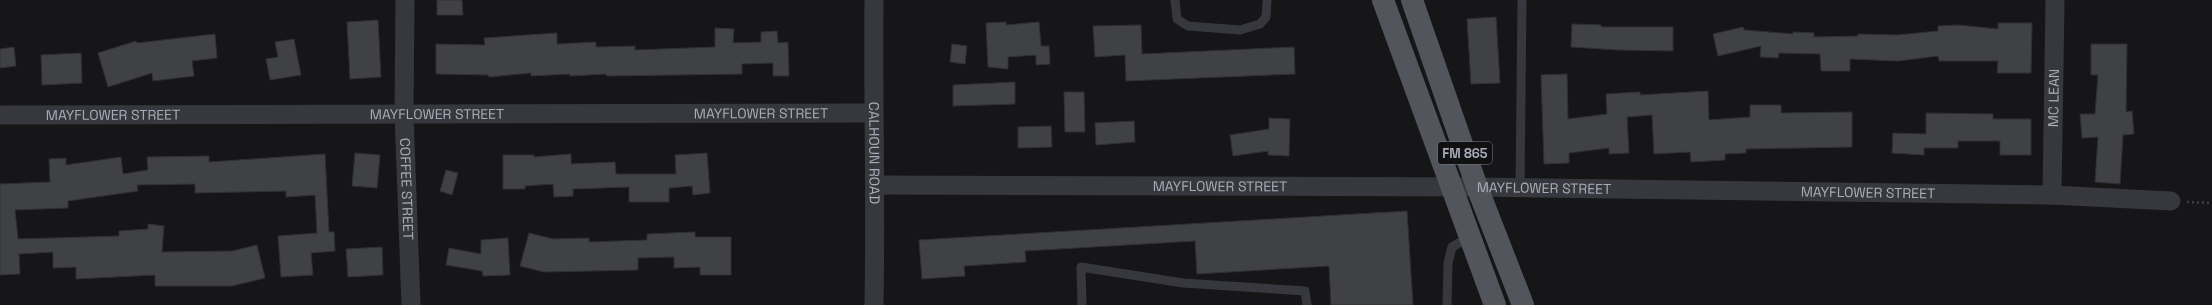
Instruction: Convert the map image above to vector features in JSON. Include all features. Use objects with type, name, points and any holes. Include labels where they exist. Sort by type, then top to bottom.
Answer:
[{"type":"main road","name":"FM 865","points":[[1383,0],[1450,187],[1495,305]]},
{"type":"main road","name":"FM 865","points":[[1412,0],[1477,187],[1523,305]]},
{"type":"street","name":"COFFEE STREET","points":[[405,0],[404,114],[411,305]]},
{"type":"street","name":"CALHOUN ROAD","points":[[874,0],[873,113],[876,185],[874,305]]},
{"type":"street","name":"MC LEAN","points":[[2052,195],[2055,0]]},
{"type":"street","name":"MAYFLOWER STREET","points":[[0,115],[873,113]]},
{"type":"street","name":"MAYFLOWER STREET","points":[[876,185],[1477,187],[2052,195],[2171,201]]},
{"type":"lane","points":[[1175,0],[1177,19],[1188,26],[1240,30],[1260,24],[1266,17],[1267,0]]},
{"type":"lane","points":[[1520,188],[1522,0]]},
{"type":"lane","points":[[1447,305],[1448,263],[1452,247],[1470,237]]},
{"type":"lane","points":[[1082,305],[1081,267],[1183,283],[1305,291],[1307,305]]},
{"type":"path","points":[[2171,201],[2212,203]]},
{"type":"building","points":[[437,0],[462,0],[463,15],[437,15]]},
{"type":"building","points":[[1496,17],[1500,83],[1471,84],[1467,19]]},
{"type":"building","points":[[378,20],[381,77],[350,79],[347,22]]},
{"type":"building","points":[[1006,22],[1006,25],[1039,22],[1041,46],[1049,46],[1050,64],[1036,65],[1036,55],[1008,57],[1008,69],[988,67],[986,23]]},
{"type":"building","points":[[1998,23],[2032,23],[2031,73],[1997,73],[1998,61],[1939,61],[1938,56],[1898,61],[1850,59],[1850,71],[1821,71],[1820,54],[1779,53],[1778,58],[1760,57],[1761,46],[1718,56],[1713,34],[1743,27],[1744,30],[1793,34],[1793,32],[1814,33],[1814,37],[1858,36],[1858,34],[1897,35],[1938,31],[1938,26],[1958,25],[1998,29]]},
{"type":"building","points":[[1572,24],[1601,25],[1601,27],[1673,27],[1673,51],[1571,47]]},
{"type":"building","points":[[1141,25],[1142,54],[1294,47],[1295,74],[1126,81],[1125,55],[1095,57],[1093,26]]},
{"type":"building","points":[[715,28],[734,29],[733,43],[761,42],[761,32],[777,31],[778,43],[788,42],[789,76],[773,76],[773,63],[742,64],[742,74],[607,76],[606,74],[570,76],[570,74],[531,76],[531,73],[489,77],[488,75],[436,74],[436,44],[485,45],[484,38],[557,33],[557,44],[596,42],[596,47],[635,46],[635,50],[715,47]]},
{"type":"building","points":[[215,34],[217,58],[192,61],[194,76],[153,81],[152,73],[108,87],[98,53],[136,41],[137,43]]},
{"type":"building","points":[[294,39],[301,75],[270,80],[266,59],[278,57],[275,42]]},
{"type":"building","points":[[952,44],[967,46],[965,64],[950,62]]},
{"type":"building","points":[[2091,44],[2127,44],[2126,112],[2132,111],[2134,134],[2123,135],[2120,184],[2095,182],[2098,137],[2082,138],[2080,114],[2095,114],[2098,75],[2091,75]]},
{"type":"building","points":[[14,47],[16,66],[0,68],[0,49]]},
{"type":"building","points":[[81,53],[82,83],[42,85],[41,55]]},
{"type":"building","points":[[1567,74],[1568,119],[1607,114],[1606,94],[1640,92],[1640,95],[1708,91],[1709,120],[1750,117],[1750,105],[1781,105],[1781,113],[1852,112],[1852,147],[1746,149],[1746,153],[1725,154],[1725,160],[1691,162],[1690,152],[1654,154],[1652,115],[1627,117],[1629,153],[1609,154],[1609,148],[1569,153],[1569,163],[1544,164],[1541,75]]},
{"type":"building","points":[[1015,82],[1015,104],[953,106],[953,85]]},
{"type":"building","points":[[1064,92],[1084,92],[1085,132],[1065,132]]},
{"type":"building","points":[[1926,113],[1993,114],[1993,119],[2031,119],[2031,155],[2000,155],[2000,141],[1958,141],[1958,148],[1924,148],[1924,155],[1892,153],[1893,133],[1926,134]]},
{"type":"building","points":[[1269,118],[1290,119],[1289,156],[1268,155],[1268,151],[1233,156],[1230,135],[1269,129]]},
{"type":"building","points":[[1134,121],[1135,142],[1096,145],[1095,123]]},
{"type":"building","points":[[1051,126],[1052,147],[1018,148],[1018,127]]},
{"type":"building","points":[[355,153],[380,155],[377,188],[352,186]]},
{"type":"building","points":[[707,153],[710,193],[693,195],[692,186],[669,188],[669,202],[629,202],[629,187],[573,189],[573,196],[554,197],[553,184],[525,186],[525,189],[503,189],[503,155],[534,155],[534,157],[571,154],[571,164],[615,162],[616,174],[676,174],[675,155]]},
{"type":"building","points":[[325,154],[329,232],[334,232],[335,251],[311,253],[313,275],[281,277],[278,236],[317,233],[315,195],[286,197],[286,191],[195,193],[195,184],[137,185],[138,191],[68,201],[68,208],[15,210],[18,239],[119,236],[119,231],[148,229],[148,224],[164,226],[162,252],[232,251],[257,245],[265,278],[232,286],[155,286],[155,275],[76,279],[76,267],[53,268],[53,252],[19,254],[20,274],[0,275],[0,184],[50,182],[49,159],[66,158],[66,165],[121,157],[123,174],[148,170],[147,157],[209,156],[209,162]]},
{"type":"building","points":[[446,170],[458,173],[452,195],[440,191]]},
{"type":"building","points":[[1407,211],[1413,305],[1331,305],[1329,266],[1197,274],[1195,241],[1025,251],[1026,262],[964,266],[965,276],[922,279],[919,240]]},
{"type":"building","points":[[695,232],[695,237],[731,237],[731,275],[700,275],[700,267],[674,268],[674,257],[638,258],[638,270],[544,272],[520,266],[529,233],[553,239],[589,238],[589,242],[647,240],[647,234]]},
{"type":"building","points":[[508,238],[510,275],[483,276],[482,271],[446,265],[449,248],[481,254],[481,240]]},
{"type":"building","points":[[382,247],[383,275],[348,277],[346,249]]}]
